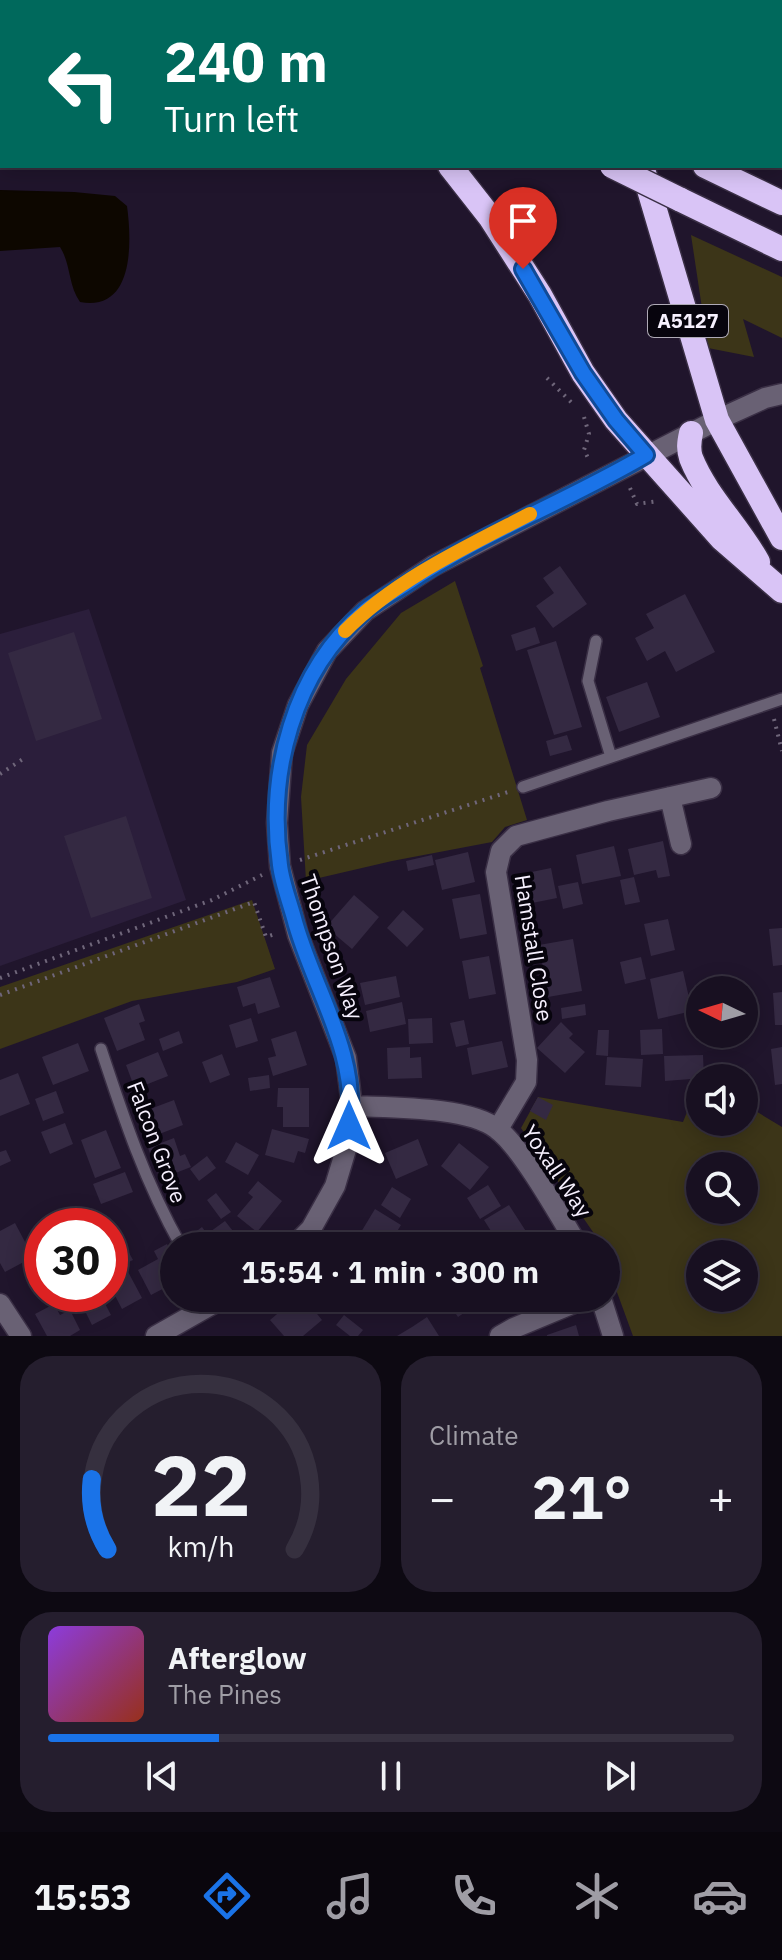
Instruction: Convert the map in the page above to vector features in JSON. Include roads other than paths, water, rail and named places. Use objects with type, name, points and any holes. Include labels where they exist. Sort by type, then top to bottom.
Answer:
[{"type":"highway","points":[[452,168],[490,217],[540,295],[583,373],[616,420],[722,539],[774,585]]},
{"type":"highway","points":[[616,168],[782,249]]},
{"type":"highway","name":"A5127","points":[[643,168],[717,420],[782,538]]},
{"type":"highway","points":[[709,168],[782,203]]},
{"type":"highway","points":[[691,433],[691,458],[774,585]]},
{"type":"street","name":"Thompson Way","points":[[308,1232],[335,1186],[347,1146],[352,1106],[346,1058],[296,927],[280,866],[277,823],[282,753],[298,705],[327,651],[365,611],[433,566],[717,420],[765,398],[782,394]]},
{"type":"street","name":"Hamstall Close","points":[[498,1129],[526,1082],[527,1060],[496,872],[501,851],[516,836],[711,788]]},
{"type":"street","points":[[670,797],[681,844]]},
{"type":"street","name":"Yoxall Way","points":[[352,1106],[449,1113],[479,1119],[498,1129],[521,1157],[569,1232]]},
{"type":"street","points":[[0,1304],[21,1336]]},
{"type":"street","points":[[156,1336],[196,1312]]},
{"type":"street","points":[[500,1336],[552,1312]]},
{"type":"street","points":[[605,1312],[613,1336]]},
{"type":"lane","points":[[596,641],[588,681],[611,757]]},
{"type":"lane","points":[[523,787],[776,702]]},
{"type":"lane","name":"Falcon Grove","points":[[101,1049],[123,1118],[156,1201],[173,1232]]}]
